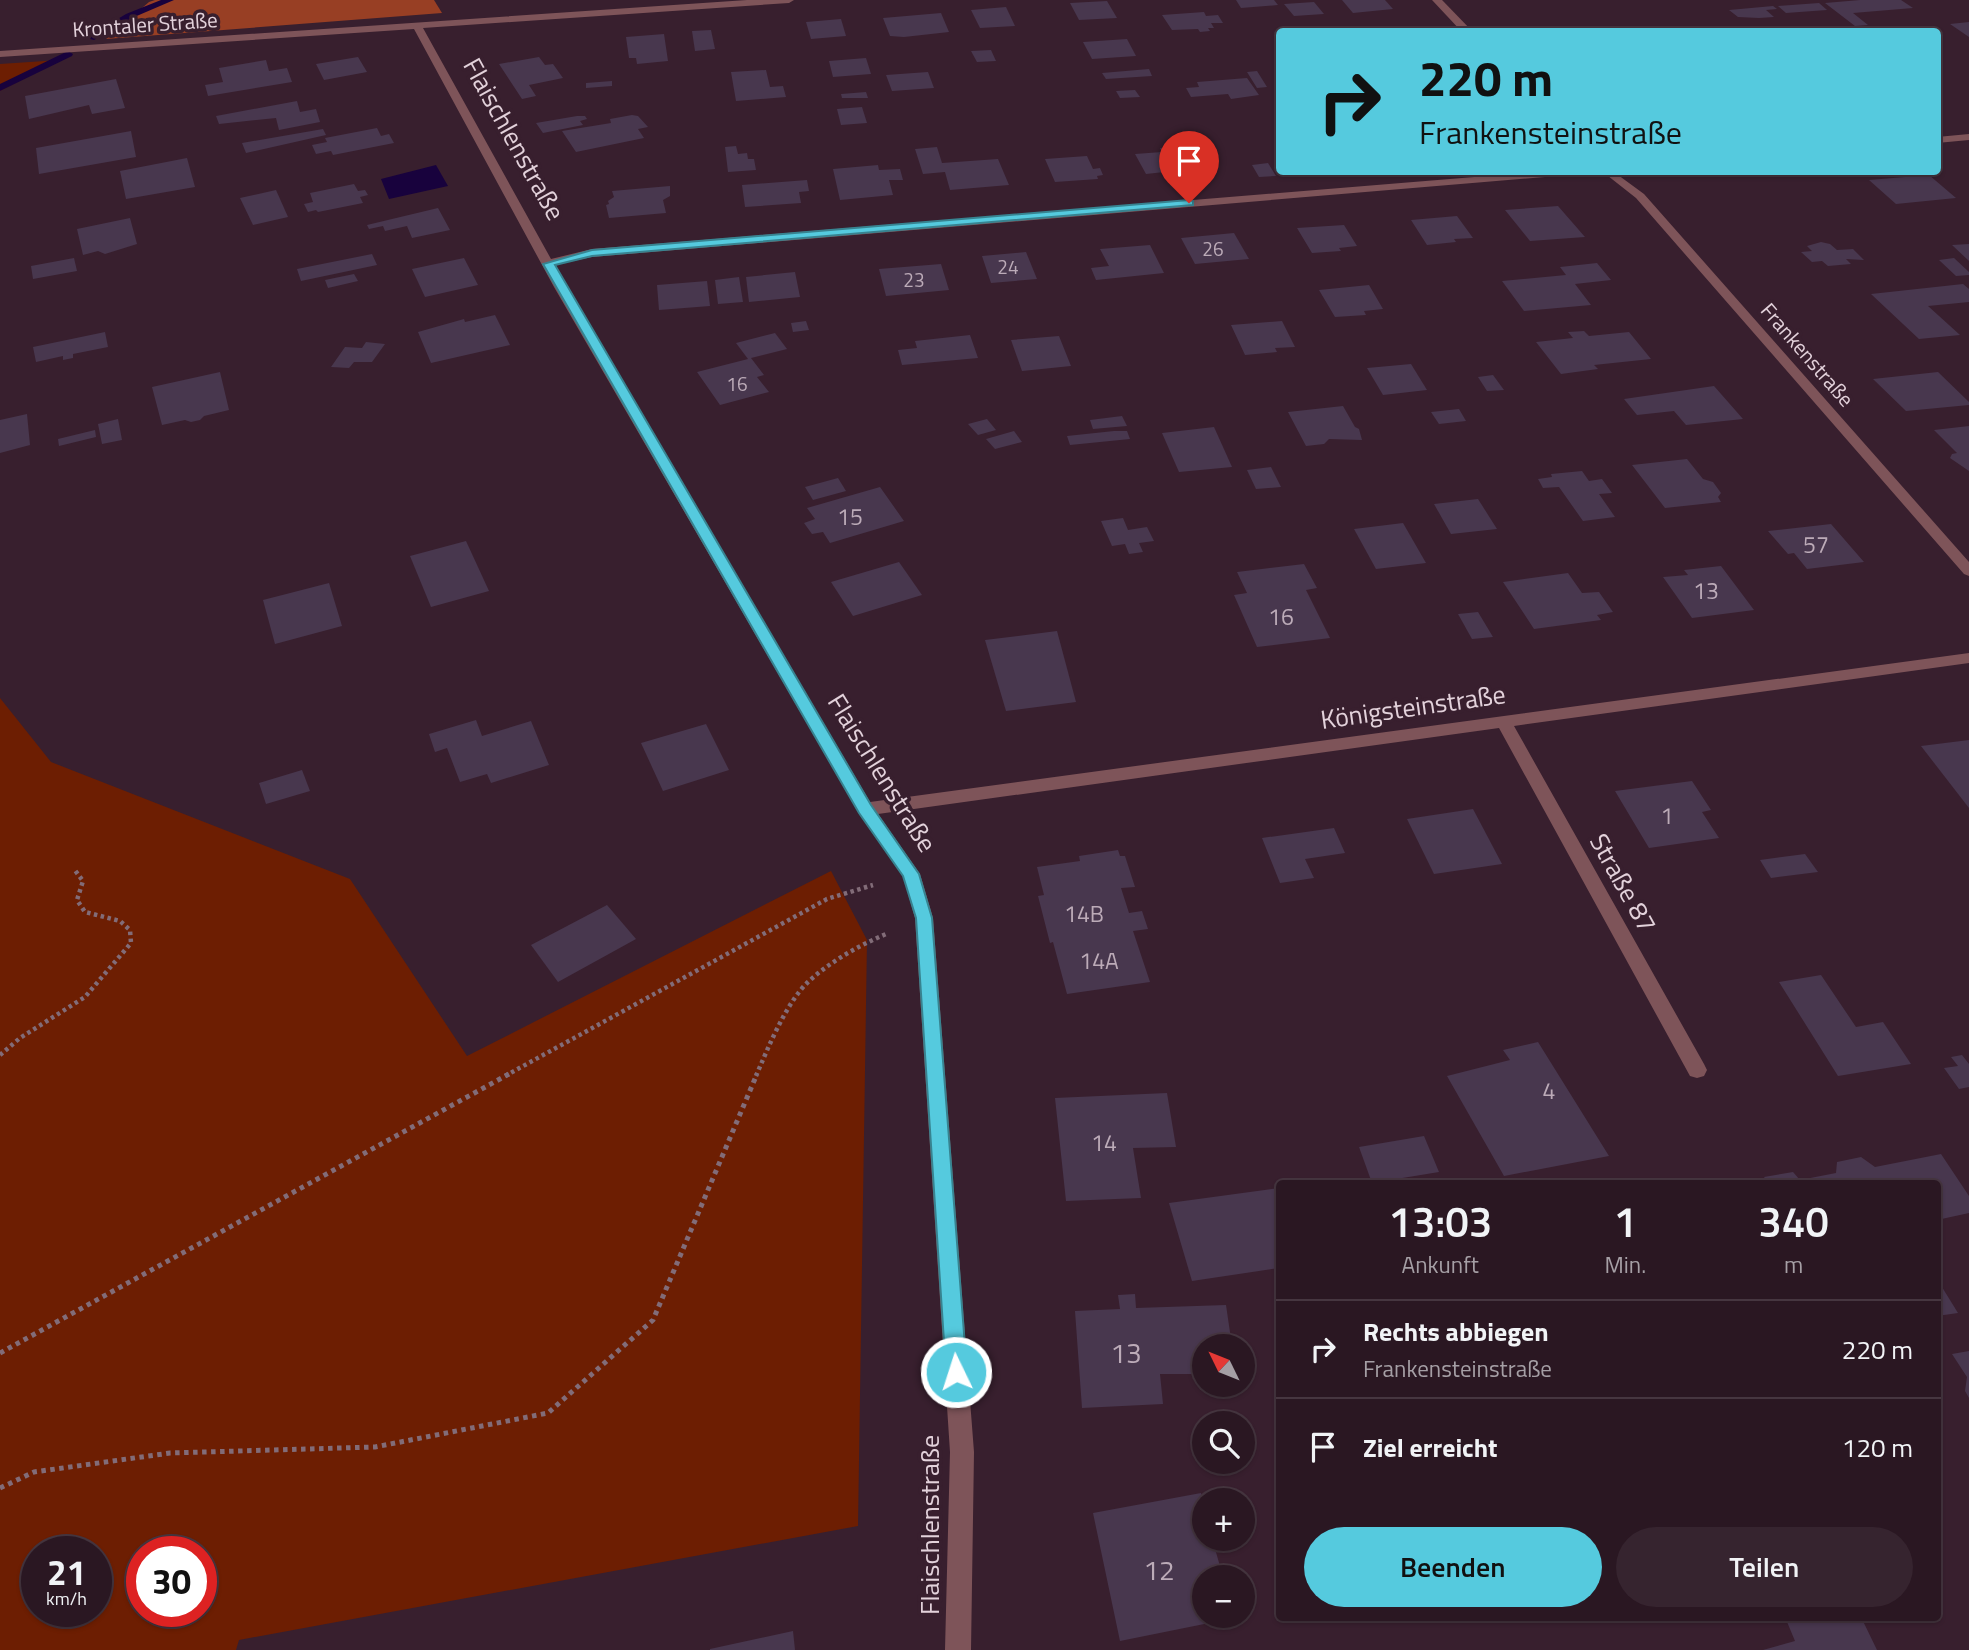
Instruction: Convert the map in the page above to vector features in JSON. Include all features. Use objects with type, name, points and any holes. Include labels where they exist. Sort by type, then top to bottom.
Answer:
[{"type":"street","name":"Krontaler Straße","points":[[0,54],[789,0]]},
{"type":"street","points":[[1437,0],[1464,28]]},
{"type":"street","name":"Flaischlenstraße","points":[[417,26],[548,264],[865,809],[911,874],[924,918],[962,1452],[958,1650]]},
{"type":"street","points":[[1941,140],[1969,137]]},
{"type":"street","points":[[548,264],[592,253],[1533,175]]},
{"type":"street","name":"Frankenstraße","points":[[1612,175],[1640,196],[1969,571]]},
{"type":"street","name":"Königsteinstraße","points":[[865,809],[1969,658]]},
{"type":"street","name":"Straße 87","points":[[1503,721],[1697,1070]]},
{"type":"path","points":[[0,1055],[20,1038],[85,997],[131,943],[130,930],[120,921],[85,912],[77,900],[83,881],[74,869]]},
{"type":"path","points":[[0,1353],[827,899],[911,874]]},
{"type":"path","points":[[0,1488],[34,1472],[170,1453],[374,1447],[548,1413],[653,1320],[773,1035],[807,983],[854,948],[924,918]]},
{"type":"shaded area","points":[[434,0],[442,13],[106,39],[149,2]]},
{"type":"shaded area","points":[[60,60],[0,91],[0,64]]},
{"type":"shaded area","points":[[436,165],[448,186],[389,199],[381,179]]},
{"type":"shaded area","points":[[0,698],[51,762],[350,879],[467,1056],[831,871],[867,940],[858,1526],[239,1640],[236,1650],[0,1650]]},
{"type":"building","points":[[1236,0],[1274,0],[1278,5],[1241,8]]},
{"type":"building","points":[[1342,0],[1385,0],[1393,9],[1353,13]]},
{"type":"building","points":[[1901,0],[1913,8],[1853,13],[1868,25],[1855,26],[1825,3]]},
{"type":"building","points":[[1107,1],[1117,18],[1079,20],[1070,3]]},
{"type":"building","points":[[1314,2],[1324,14],[1294,16],[1284,4]]},
{"type":"building","points":[[1819,3],[1827,10],[1786,13],[1778,6]]},
{"type":"building","points":[[1773,6],[1777,9],[1766,10],[1774,17],[1738,17],[1729,10]]},
{"type":"building","points":[[1006,7],[1015,26],[980,28],[971,10]]},
{"type":"building","points":[[1204,12],[1206,16],[1218,15],[1223,23],[1211,23],[1214,28],[1208,28],[1210,31],[1172,30],[1162,15]]},
{"type":"building","points":[[941,13],[949,32],[904,37],[890,36],[883,18]]},
{"type":"building","points":[[841,19],[846,36],[811,39],[806,22]]},
{"type":"building","points":[[1969,22],[1969,37],[1950,24]]},
{"type":"building","points":[[711,30],[715,49],[695,51],[692,31]]},
{"type":"building","points":[[664,34],[668,61],[637,64],[636,58],[629,58],[626,37]]},
{"type":"building","points":[[1127,39],[1136,56],[1092,59],[1083,42]]},
{"type":"building","points":[[991,50],[996,61],[977,62],[971,51]]},
{"type":"building","points":[[358,57],[367,72],[324,80],[316,64]]},
{"type":"building","points":[[539,57],[545,65],[553,64],[563,78],[529,85],[536,96],[522,99],[499,64]]},
{"type":"building","points":[[866,58],[871,74],[833,77],[829,61]]},
{"type":"building","points":[[266,60],[269,71],[287,68],[292,82],[208,96],[205,85],[223,82],[219,68]]},
{"type":"building","points":[[1149,69],[1152,76],[1106,79],[1102,73]]},
{"type":"building","points":[[766,70],[770,87],[783,86],[786,97],[736,101],[731,72]]},
{"type":"building","points":[[1257,71],[1267,87],[1257,88],[1247,72]]},
{"type":"building","points":[[928,72],[934,88],[892,91],[886,75]]},
{"type":"building","points":[[1247,78],[1259,95],[1231,99],[1228,94],[1191,97],[1186,88],[1199,87],[1197,82]]},
{"type":"building","points":[[116,79],[125,108],[92,114],[89,105],[29,119],[25,96]]},
{"type":"building","points":[[612,81],[612,86],[586,88],[586,83]]},
{"type":"building","points":[[1135,90],[1140,97],[1120,98],[1116,91]]},
{"type":"building","points":[[866,92],[868,98],[842,98],[841,94]]},
{"type":"building","points":[[297,101],[300,112],[316,109],[320,122],[279,130],[276,118],[219,124],[216,116]]},
{"type":"building","points":[[862,107],[867,123],[841,125],[837,109]]},
{"type":"building","points":[[585,116],[587,119],[580,121],[583,125],[543,133],[536,123]]},
{"type":"building","points":[[638,116],[648,127],[638,129],[644,138],[576,152],[562,131],[611,123],[610,119]]},
{"type":"building","points":[[377,128],[381,136],[389,134],[394,143],[333,155],[331,151],[316,154],[312,145],[327,142],[325,138]]},
{"type":"building","points":[[323,129],[326,135],[246,153],[242,143]]},
{"type":"building","points":[[131,131],[136,157],[39,174],[36,148]]},
{"type":"building","points":[[736,146],[738,154],[747,153],[748,159],[754,159],[756,170],[728,172],[725,147]]},
{"type":"building","points":[[937,147],[942,163],[998,159],[1009,185],[950,190],[945,172],[923,174],[915,149]]},
{"type":"building","points":[[1171,147],[1173,151],[1180,150],[1182,154],[1193,153],[1201,168],[1146,174],[1135,154],[1162,152],[1160,148]]},
{"type":"building","points":[[1087,156],[1093,169],[1100,168],[1103,175],[1097,176],[1098,179],[1055,182],[1045,159]]},
{"type":"building","points":[[187,158],[195,187],[126,199],[120,171]]},
{"type":"building","points":[[1268,163],[1276,176],[1259,177],[1252,165]]},
{"type":"building","points":[[878,165],[879,170],[900,169],[903,180],[889,180],[893,195],[840,200],[833,169]]},
{"type":"building","points":[[1929,175],[1956,198],[1896,204],[1869,180]]},
{"type":"building","points":[[807,180],[809,191],[799,192],[801,203],[745,207],[742,185]]},
{"type":"building","points":[[354,184],[358,191],[365,190],[368,195],[360,197],[363,203],[318,212],[308,212],[304,204],[313,202],[310,193]]},
{"type":"building","points":[[670,186],[670,196],[663,200],[666,213],[609,218],[606,205],[614,197],[612,191]]},
{"type":"building","points":[[276,190],[288,217],[253,225],[240,198]]},
{"type":"building","points":[[1558,206],[1585,237],[1530,241],[1505,210]]},
{"type":"building","points":[[438,208],[450,230],[412,238],[407,226],[385,231],[383,226],[369,229],[367,225]]},
{"type":"building","points":[[1457,216],[1473,238],[1427,245],[1411,220]]},
{"type":"building","points":[[130,218],[137,244],[105,254],[98,251],[83,255],[77,229]]},
{"type":"building","points":[[1344,225],[1357,246],[1339,248],[1341,251],[1312,253],[1297,228]]},
{"type":"building","points":[[1234,233],[1249,259],[1195,264],[1181,238]]},
{"type":"building","points":[[1821,242],[1830,244],[1837,250],[1853,249],[1864,260],[1846,259],[1851,264],[1828,266],[1822,261],[1812,262],[1801,252],[1812,251],[1807,246]]},
{"type":"building","points":[[1969,244],[1969,261],[1952,245]]},
{"type":"building","points":[[1150,245],[1164,273],[1096,280],[1091,268],[1109,266],[1100,249]]},
{"type":"building","points":[[1026,252],[1037,279],[991,283],[982,256]]},
{"type":"building","points":[[372,254],[377,265],[301,281],[297,269]]},
{"type":"building","points":[[74,258],[77,271],[33,279],[31,266]]},
{"type":"building","points":[[464,258],[478,285],[425,297],[412,269]]},
{"type":"building","points":[[1954,258],[1969,275],[1956,276],[1939,260]]},
{"type":"building","points":[[1597,263],[1611,280],[1575,284],[1591,305],[1524,311],[1502,281],[1566,275],[1560,267]]},
{"type":"building","points":[[941,264],[949,290],[886,296],[879,269]]},
{"type":"building","points":[[795,272],[800,297],[749,302],[746,277]]},
{"type":"building","points":[[354,274],[358,281],[328,288],[325,280]]},
{"type":"building","points":[[739,277],[743,302],[718,304],[715,280]]},
{"type":"building","points":[[707,281],[710,306],[659,310],[657,285]]},
{"type":"building","points":[[1963,284],[1969,289],[1969,302],[1928,306],[1960,335],[1919,339],[1871,294]]},
{"type":"building","points":[[1369,285],[1383,309],[1364,311],[1366,315],[1335,317],[1319,290]]},
{"type":"building","points":[[495,315],[510,345],[431,363],[418,332],[464,319],[465,322]]},
{"type":"building","points":[[806,321],[809,330],[793,332],[791,323]]},
{"type":"building","points":[[1282,321],[1295,347],[1275,348],[1277,352],[1245,355],[1231,325]]},
{"type":"building","points":[[1584,331],[1589,336],[1629,332],[1651,359],[1594,365],[1598,369],[1561,374],[1536,342],[1573,338],[1568,332]]},
{"type":"building","points":[[105,332],[108,347],[73,354],[73,358],[63,360],[63,356],[36,362],[33,347]]},
{"type":"building","points":[[775,333],[787,349],[751,358],[764,375],[757,377],[769,392],[720,405],[697,372],[748,359],[736,343]]},
{"type":"building","points":[[970,335],[978,358],[902,365],[898,350],[917,348],[915,341]]},
{"type":"building","points":[[1059,336],[1071,366],[1022,371],[1011,340]]},
{"type":"building","points":[[366,342],[385,344],[372,362],[354,362],[349,368],[331,367],[345,347],[362,348]]},
{"type":"building","points":[[1411,364],[1427,390],[1383,395],[1367,368]]},
{"type":"building","points":[[220,372],[229,410],[204,416],[200,420],[162,425],[152,387]]},
{"type":"building","points":[[1938,372],[1969,405],[1906,411],[1873,379]]},
{"type":"building","points":[[1493,375],[1504,390],[1487,391],[1478,377]]},
{"type":"building","points":[[1714,386],[1743,419],[1686,425],[1674,411],[1637,415],[1624,399]]},
{"type":"building","points":[[1343,406],[1355,427],[1359,429],[1362,440],[1329,439],[1324,444],[1306,446],[1288,412]]},
{"type":"building","points":[[1459,409],[1466,421],[1439,424],[1431,412]]},
{"type":"building","points":[[27,414],[30,445],[0,453],[0,420]]},
{"type":"building","points":[[1122,416],[1127,426],[1093,429],[1090,420]]},
{"type":"building","points":[[118,419],[122,440],[102,444],[98,424]]},
{"type":"building","points":[[987,419],[996,430],[978,435],[968,424]]},
{"type":"building","points":[[1969,426],[1969,471],[1950,458],[1957,453],[1934,430]]},
{"type":"building","points":[[1214,427],[1232,467],[1179,472],[1162,433]]},
{"type":"building","points":[[95,430],[96,437],[59,446],[58,439]]},
{"type":"building","points":[[1014,431],[1022,442],[995,449],[986,439]]},
{"type":"building","points":[[1127,431],[1130,439],[1070,445],[1067,436]]},
{"type":"building","points":[[1687,459],[1703,479],[1713,482],[1721,493],[1718,497],[1721,502],[1665,508],[1632,465]]},
{"type":"building","points":[[1271,467],[1281,487],[1256,489],[1247,470]]},
{"type":"building","points":[[1582,471],[1589,481],[1602,479],[1612,493],[1599,494],[1615,517],[1583,521],[1559,487],[1543,488],[1538,479],[1552,477],[1551,474]]},
{"type":"building","points":[[838,478],[846,491],[813,500],[805,487]]},
{"type":"building","points":[[880,487],[904,521],[830,543],[823,532],[812,534],[804,523],[815,519],[807,508]]},
{"type":"building","points":[[1478,499],[1497,529],[1451,534],[1434,504]]},
{"type":"building","points":[[1123,518],[1128,530],[1147,527],[1154,541],[1139,543],[1143,552],[1129,554],[1125,544],[1112,546],[1101,521]]},
{"type":"building","points":[[1403,523],[1426,563],[1376,569],[1354,529]]},
{"type":"building","points":[[1831,524],[1864,562],[1807,569],[1794,553],[1788,554],[1768,531]]},
{"type":"building","points":[[466,541],[489,591],[431,607],[410,556]]},
{"type":"building","points":[[899,562],[922,595],[853,616],[831,582]]},
{"type":"building","points":[[1304,564],[1317,588],[1306,590],[1330,638],[1257,647],[1234,595],[1247,593],[1237,572]]},
{"type":"building","points":[[1721,566],[1754,610],[1692,618],[1663,577],[1688,575],[1684,570]]},
{"type":"building","points":[[1568,573],[1582,593],[1599,592],[1613,612],[1597,615],[1601,620],[1534,629],[1503,582]]},
{"type":"building","points":[[329,583],[342,626],[275,644],[263,600]]},
{"type":"building","points":[[1478,612],[1493,637],[1472,639],[1458,614]]},
{"type":"building","points":[[1057,631],[1076,702],[1006,711],[985,640]]},
{"type":"building","points":[[476,720],[482,736],[531,721],[549,765],[491,783],[487,774],[460,782],[447,748],[435,752],[429,734]]},
{"type":"building","points":[[706,724],[729,770],[663,791],[641,743]]},
{"type":"building","points":[[1969,740],[1969,808],[1921,746]]},
{"type":"building","points":[[302,770],[310,791],[266,804],[259,783]]},
{"type":"building","points":[[1692,781],[1711,810],[1702,812],[1719,838],[1649,848],[1615,791]]},
{"type":"building","points":[[1473,809],[1502,864],[1434,874],[1407,819]]},
{"type":"building","points":[[1334,828],[1345,853],[1305,859],[1314,878],[1280,883],[1262,838]]},
{"type":"building","points":[[1118,850],[1120,856],[1125,856],[1135,887],[1121,888],[1129,913],[1142,911],[1148,929],[1133,931],[1150,982],[1067,994],[1038,896],[1044,895],[1037,867],[1080,861],[1079,856]]},
{"type":"building","points":[[1805,854],[1818,872],[1771,878],[1760,860]]},
{"type":"building","points":[[607,905],[636,939],[558,982],[531,945]]},
{"type":"building","points":[[1821,975],[1856,1027],[1883,1022],[1911,1064],[1838,1076],[1779,982]]},
{"type":"building","points":[[1538,1042],[1609,1156],[1504,1176],[1447,1076],[1510,1060],[1503,1050]]},
{"type":"building","points":[[1962,1055],[1969,1064],[1969,1087],[1959,1089],[1944,1068],[1958,1066],[1951,1057]]},
{"type":"building","points":[[1167,1093],[1176,1147],[1133,1148],[1141,1198],[1066,1201],[1055,1098]]},
{"type":"building","points":[[1424,1136],[1439,1172],[1390,1180],[1371,1180],[1359,1147]]},
{"type":"building","points":[[1941,1154],[1969,1196],[1969,1213],[1941,1219],[1941,1180],[1800,1180],[1836,1173],[1837,1162],[1861,1157],[1875,1167]]},
{"type":"building","points":[[1793,1172],[1800,1180],[1766,1180],[1764,1177]]},
{"type":"building","points":[[1276,1188],[1276,1268],[1192,1281],[1169,1203]]},
{"type":"building","points":[[1941,1285],[1958,1313],[1941,1315]]},
{"type":"building","points":[[1135,1294],[1136,1308],[1226,1305],[1230,1334],[1192,1334],[1192,1374],[1160,1374],[1163,1404],[1082,1408],[1075,1311],[1120,1309],[1118,1295]]},
{"type":"building","points":[[1969,1351],[1969,1398],[1965,1391],[1967,1377],[1952,1354]]},
{"type":"building","points":[[1192,1495],[1192,1551],[1216,1551],[1220,1565],[1192,1565],[1192,1626],[1120,1641],[1093,1513]]},
{"type":"building","points":[[1787,1621],[1863,1621],[1877,1650],[1763,1650],[1795,1641]]},
{"type":"building","points":[[793,1631],[795,1650],[710,1650],[710,1649]]},
{"type":"waterway","points":[[91,38],[129,16],[169,0]]},
{"type":"waterway","points":[[0,88],[68,54]]},
{"type":"route","points":[[956,1372],[924,918],[911,874],[865,809],[548,264],[592,253],[1189,203]]}]
